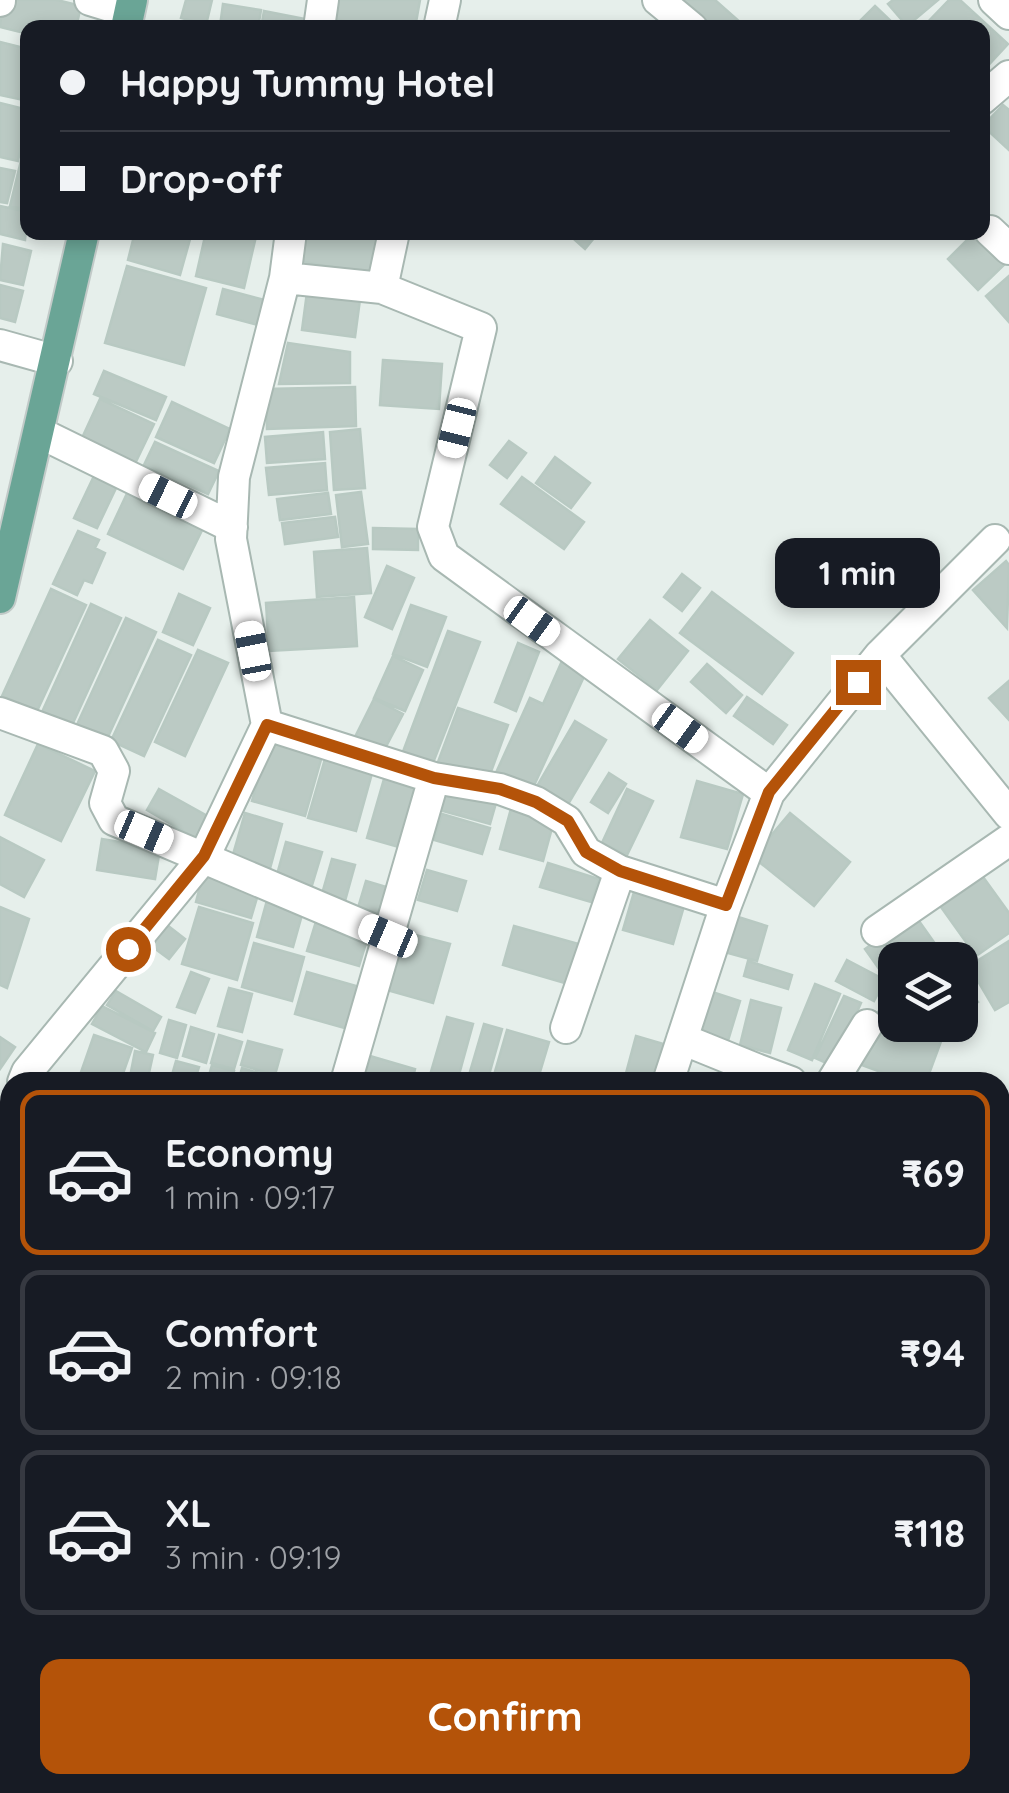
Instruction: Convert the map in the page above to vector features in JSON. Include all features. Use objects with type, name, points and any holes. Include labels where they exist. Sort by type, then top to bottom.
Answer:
[{"type":"main road","points":[[0,598],[58,360],[82,240]]},
{"type":"street","points":[[90,0],[129,13]]},
{"type":"street","points":[[658,0],[682,20]]},
{"type":"street","points":[[994,0],[1009,14]]},
{"type":"street","points":[[990,93],[1009,76]]},
{"type":"street","points":[[26,1072],[204,856],[267,725],[232,527],[234,477],[285,278],[290,240]]},
{"type":"street","points":[[382,288],[392,240]]},
{"type":"street","points":[[285,278],[382,288],[481,328],[432,528],[444,556],[769,792]]},
{"type":"street","points":[[0,345],[58,360]]},
{"type":"street","points":[[40,434],[232,527]]},
{"type":"street","points":[[671,1072],[726,905],[769,792],[880,655],[995,540]]},
{"type":"street","points":[[880,655],[1009,814]]},
{"type":"street","points":[[0,712],[104,751],[114,772],[104,804],[114,820],[388,936]]},
{"type":"street","points":[[267,725],[434,778],[500,789],[536,802],[568,821],[586,852],[620,871],[726,905]]},
{"type":"street","points":[[358,1072],[388,936],[434,778]]},
{"type":"street","points":[[877,931],[1009,840]]},
{"type":"street","points":[[566,1028],[620,871]]},
{"type":"street","points":[[838,1072],[867,1024]]},
{"type":"street","points":[[682,1039],[750,1072]]},
{"type":"building","points":[[3,0],[57,0],[81,6],[78,20],[20,20],[20,32],[0,27]]},
{"type":"building","points":[[186,0],[212,0],[207,20],[181,18]]},
{"type":"building","points":[[338,0],[420,0],[416,20],[334,19]]},
{"type":"building","points":[[675,0],[715,0],[738,20],[698,20]]},
{"type":"building","points":[[893,0],[938,0],[914,20],[902,20],[888,4]]},
{"type":"building","points":[[949,0],[960,0],[982,20],[930,20]]},
{"type":"building","points":[[223,4],[261,10],[259,20],[221,20]]},
{"type":"building","points":[[875,6],[890,20],[861,20]]},
{"type":"building","points":[[264,11],[305,19],[305,20],[262,20]]},
{"type":"building","points":[[990,28],[1008,44],[990,63]]},
{"type":"building","points":[[0,42],[20,47],[20,99],[0,95]]},
{"type":"building","points":[[0,103],[20,108],[20,151],[18,161],[0,157]]},
{"type":"building","points":[[1003,105],[1009,110],[1009,150],[990,132],[990,119]]},
{"type":"building","points":[[20,165],[20,208],[10,206]]},
{"type":"building","points":[[0,168],[15,171],[7,203],[0,202]]},
{"type":"building","points":[[0,206],[20,210],[20,239],[0,234]]},
{"type":"building","points":[[133,240],[190,240],[180,275],[128,260]]},
{"type":"building","points":[[204,240],[255,240],[244,288],[196,276]]},
{"type":"building","points":[[298,240],[381,240],[374,275],[294,260]]},
{"type":"building","points":[[575,240],[592,240],[585,249]]},
{"type":"building","points":[[967,240],[990,240],[1009,260],[978,290],[948,259]]},
{"type":"building","points":[[3,244],[31,251],[23,285],[0,280]]},
{"type":"building","points":[[127,266],[206,288],[184,365],[105,343]]},
{"type":"building","points":[[1009,276],[1009,322],[986,296]]},
{"type":"building","points":[[0,285],[23,291],[15,322],[0,318]]},
{"type":"building","points":[[308,285],[361,292],[355,337],[302,330]]},
{"type":"building","points":[[223,289],[272,302],[265,327],[217,314]]},
{"type":"building","points":[[288,343],[350,352],[350,383],[279,384]]},
{"type":"building","points":[[383,360],[442,364],[439,409],[380,405]]},
{"type":"building","points":[[104,371],[166,397],[156,420],[94,394]]},
{"type":"building","points":[[355,387],[356,426],[267,429],[266,389]]},
{"type":"building","points":[[100,399],[154,424],[130,474],[77,449]]},
{"type":"building","points":[[172,402],[230,429],[214,463],[156,437]]},
{"type":"building","points":[[360,429],[365,488],[334,490],[330,432]]},
{"type":"building","points":[[323,432],[325,459],[267,463],[265,437]]},
{"type":"building","points":[[509,441],[526,453],[507,478],[490,465]]},
{"type":"building","points":[[155,442],[219,471],[208,494],[144,465]]},
{"type":"building","points":[[555,457],[590,483],[571,508],[536,483]]},
{"type":"building","points":[[325,463],[327,490],[269,495],[266,468]]},
{"type":"building","points":[[95,474],[118,484],[97,528],[74,518]]},
{"type":"building","points":[[522,477],[584,522],[564,549],[501,504]]},
{"type":"building","points":[[131,485],[207,520],[183,569],[108,534]]},
{"type":"building","points":[[361,492],[368,544],[342,547],[336,495]]},
{"type":"building","points":[[328,493],[331,514],[280,520],[277,499]]},
{"type":"building","points":[[335,517],[338,537],[285,544],[282,523]]},
{"type":"building","points":[[373,528],[418,529],[418,550],[373,549]]},
{"type":"building","points":[[78,531],[99,540],[95,548],[105,553],[92,583],[84,580],[77,595],[53,584]]},
{"type":"building","points":[[367,548],[371,593],[317,597],[314,552]]},
{"type":"building","points":[[1006,561],[1009,565],[1007,628],[973,590]]},
{"type":"building","points":[[387,566],[414,578],[392,629],[365,617]]},
{"type":"building","points":[[682,574],[700,588],[682,611],[664,597]]},
{"type":"building","points":[[51,589],[86,605],[37,711],[2,696]]},
{"type":"building","points":[[712,592],[793,653],[762,694],[680,633]]},
{"type":"building","points":[[179,594],[210,608],[193,645],[163,632]]},
{"type":"building","points":[[354,597],[357,646],[269,651],[266,603]]},
{"type":"building","points":[[91,604],[121,618],[72,725],[42,712]]},
{"type":"building","points":[[411,605],[446,617],[427,667],[393,654]]},
{"type":"building","points":[[126,618],[156,632],[106,741],[76,727]]},
{"type":"building","points":[[650,620],[688,651],[657,690],[618,659]]},
{"type":"building","points":[[448,631],[480,642],[431,768],[401,757]]},
{"type":"building","points":[[158,640],[191,655],[144,756],[111,741]]},
{"type":"building","points":[[518,643],[539,652],[516,711],[495,702]]},
{"type":"building","points":[[198,650],[228,663],[185,756],[155,742]]},
{"type":"building","points":[[393,656],[423,670],[405,711],[374,698]]},
{"type":"building","points":[[562,661],[586,672],[531,792],[495,775],[530,698],[543,704]]},
{"type":"building","points":[[707,664],[742,695],[726,713],[691,682]]},
{"type":"building","points":[[1009,681],[1009,720],[989,698]]},
{"type":"building","points":[[747,697],[787,725],[773,744],[734,716]]},
{"type":"building","points":[[374,699],[403,714],[380,758],[352,743]]},
{"type":"building","points":[[458,708],[508,725],[488,780],[438,762]]},
{"type":"building","points":[[575,721],[606,740],[564,811],[533,793]]},
{"type":"building","points":[[269,741],[322,756],[305,816],[252,801]]},
{"type":"building","points":[[38,744],[95,771],[61,841],[5,815]]},
{"type":"building","points":[[327,752],[374,766],[356,831],[308,818]]},
{"type":"building","points":[[386,772],[421,783],[402,848],[367,838]]},
{"type":"building","points":[[609,773],[626,784],[608,813],[591,802]]},
{"type":"building","points":[[697,781],[743,794],[727,849],[681,837]]},
{"type":"building","points":[[447,782],[498,796],[490,824],[439,810]]},
{"type":"building","points":[[159,789],[211,818],[199,840],[147,810]]},
{"type":"building","points":[[627,789],[653,801],[627,855],[602,843]]},
{"type":"building","points":[[512,805],[555,817],[543,861],[500,849]]},
{"type":"building","points":[[245,813],[282,824],[268,876],[230,865]]},
{"type":"building","points":[[790,813],[850,862],[814,906],[753,857]]},
{"type":"building","points":[[442,814],[490,828],[482,854],[434,840]]},
{"type":"building","points":[[0,837],[44,860],[24,897],[0,884]]},
{"type":"building","points":[[102,839],[160,849],[155,879],[97,870]]},
{"type":"building","points":[[286,842],[322,852],[310,892],[275,882]]},
{"type":"building","points":[[332,859],[355,865],[345,901],[322,894]]},
{"type":"building","points":[[548,863],[599,879],[591,902],[540,887]]},
{"type":"building","points":[[427,870],[466,881],[457,911],[418,900]]},
{"type":"building","points":[[978,870],[1009,913],[1009,933],[978,955],[978,942],[966,942],[936,900]]},
{"type":"building","points":[[203,875],[259,891],[251,918],[196,902]]},
{"type":"building","points":[[366,881],[390,888],[380,925],[355,918]]},
{"type":"building","points":[[634,892],[684,906],[673,944],[623,930]]},
{"type":"building","points":[[269,893],[305,904],[293,947],[257,937]]},
{"type":"building","points":[[0,907],[29,919],[7,988],[0,985]]},
{"type":"building","points":[[199,907],[253,923],[237,980],[182,964]]},
{"type":"building","points":[[914,914],[934,942],[878,942],[878,967],[865,949]]},
{"type":"building","points":[[318,915],[370,930],[359,966],[307,951]]},
{"type":"building","points":[[735,916],[767,926],[757,961],[724,952]]},
{"type":"building","points":[[158,918],[185,939],[169,959],[142,939]]},
{"type":"building","points":[[514,926],[579,944],[568,984],[503,965]]},
{"type":"building","points":[[400,931],[450,944],[433,1003],[383,989]]},
{"type":"building","points":[[1009,941],[1009,1002],[995,1010],[978,981],[978,960]]},
{"type":"building","points":[[254,943],[304,957],[292,1001],[242,987]]},
{"type":"building","points":[[847,960],[878,976],[878,993],[874,1001],[836,981]]},
{"type":"building","points":[[748,961],[792,975],[788,989],[744,976]]},
{"type":"building","points":[[191,972],[209,979],[195,1013],[177,1007]]},
{"type":"building","points":[[307,972],[360,987],[348,1029],[295,1014]]},
{"type":"building","points":[[815,984],[840,994],[812,1060],[788,1050]]},
{"type":"building","points":[[229,988],[252,994],[242,1032],[218,1026]]},
{"type":"building","points":[[703,989],[740,1001],[727,1044],[690,1033]]},
{"type":"building","points":[[116,991],[161,1017],[153,1031],[107,1005]]},
{"type":"building","points":[[844,996],[861,1003],[833,1066],[815,1058]]},
{"type":"building","points":[[751,1000],[781,1008],[770,1053],[740,1045]]},
{"type":"building","points":[[102,1006],[155,1033],[146,1052],[92,1024]]},
{"type":"building","points":[[878,1012],[878,1042],[941,1042],[930,1072],[881,1072],[859,1064]]},
{"type":"building","points":[[447,1017],[473,1024],[460,1072],[431,1072]]},
{"type":"building","points":[[169,1020],[186,1025],[177,1058],[160,1053]]},
{"type":"building","points":[[484,1024],[502,1029],[490,1072],[470,1072]]},
{"type":"building","points":[[191,1027],[214,1034],[206,1063],[183,1056]]},
{"type":"building","points":[[507,1030],[549,1042],[540,1072],[495,1072]]},
{"type":"building","points":[[94,1035],[132,1048],[124,1072],[81,1072]]},
{"type":"building","points":[[219,1035],[242,1042],[234,1069],[211,1063]]},
{"type":"building","points":[[636,1036],[674,1047],[667,1072],[626,1072]]},
{"type":"building","points":[[0,1037],[15,1047],[0,1069]]},
{"type":"building","points":[[248,1041],[282,1050],[276,1072],[241,1065]]},
{"type":"building","points":[[135,1051],[153,1055],[149,1072],[131,1072]]},
{"type":"building","points":[[370,1056],[415,1069],[414,1072],[366,1072]]},
{"type":"building","points":[[176,1061],[199,1067],[197,1072],[173,1072]]},
{"type":"building","points":[[212,1065],[234,1071],[234,1072],[210,1072]]},
{"type":"route","points":[[128,949],[204,856],[267,725],[434,778],[500,789],[536,802],[568,821],[586,852],[620,871],[726,905],[769,792],[858,682]]}]
